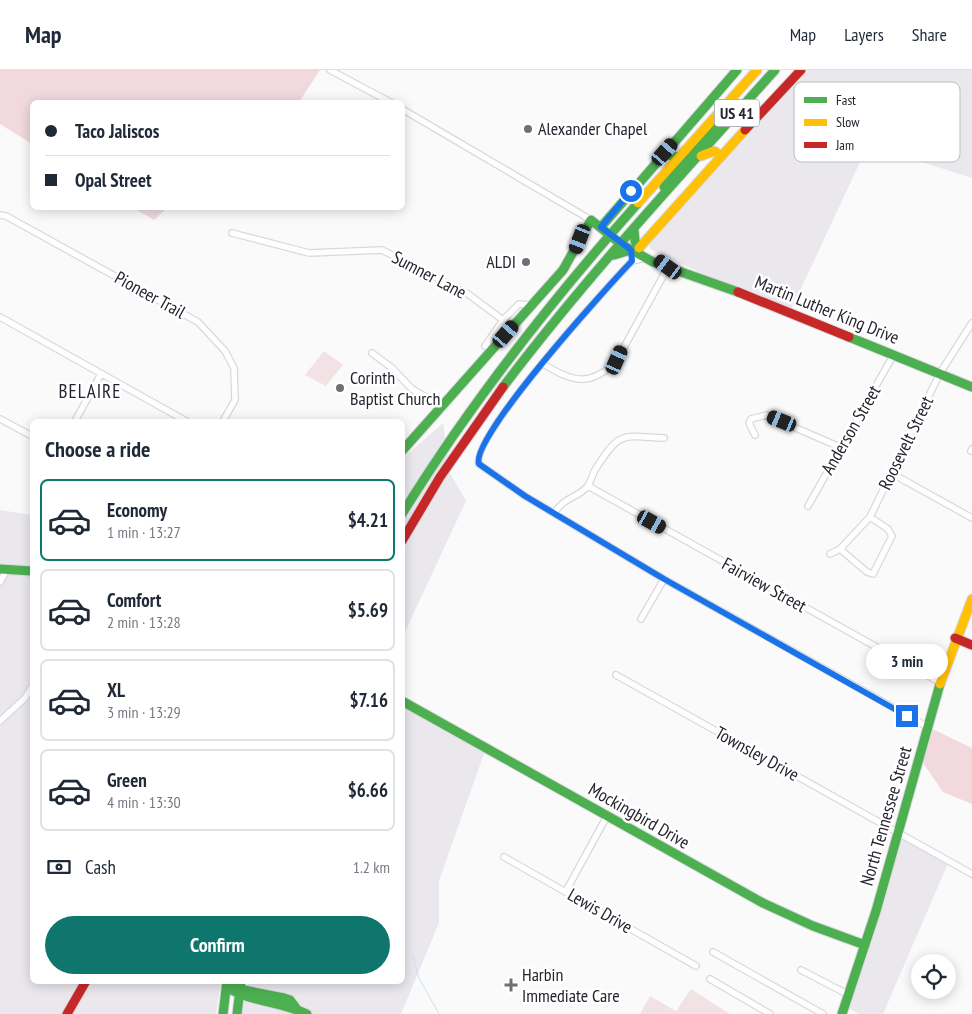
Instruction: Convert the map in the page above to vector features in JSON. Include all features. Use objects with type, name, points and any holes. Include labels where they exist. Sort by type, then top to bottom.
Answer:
[{"type":"main road","points":[[601,227],[737,70]]},
{"type":"main road","name":"US 41","points":[[405,536],[454,455],[498,392],[611,256],[620,239],[682,156],[757,70]]},
{"type":"main road","name":"US 41","points":[[405,512],[437,457],[493,376],[545,311],[620,239],[634,230],[775,70]]},
{"type":"main road","points":[[611,256],[635,249],[801,70]]},
{"type":"main road","points":[[620,239],[705,140],[736,94]]},
{"type":"main road","points":[[699,157],[714,151],[722,156]]},
{"type":"main road","points":[[665,152],[672,156],[682,156]]},
{"type":"main road","points":[[405,448],[443,408],[572,259],[591,220]]},
{"type":"main road","name":"Martin Luther King Drive","points":[[591,220],[635,249],[668,267]]},
{"type":"main road","points":[[634,230],[635,249]]},
{"type":"main road","name":"Martin Luther King Drive","points":[[635,249],[645,258],[894,354],[972,387]]},
{"type":"main road","points":[[3,569],[30,571]]},
{"type":"main road","name":"North Tennessee Street","points":[[842,1014],[865,945],[955,638],[972,599]]},
{"type":"main road","points":[[955,638],[972,645]]},
{"type":"main road","name":"Mockingbird Drive","points":[[405,703],[763,903],[813,926],[865,945]]},
{"type":"main road","points":[[67,1014],[84,984]]},
{"type":"main road","points":[[234,987],[296,1008],[307,1014]]},
{"type":"main road","points":[[223,1014],[234,987]]},
{"type":"main road","points":[[229,1014],[234,987]]},
{"type":"main road","points":[[234,987],[237,1014]]},
{"type":"street","points":[[330,70],[386,100]]},
{"type":"street","name":"Martin Luther King Drive","points":[[405,111],[591,220]]},
{"type":"street","name":"Pioneer Trail","points":[[0,215],[6,216],[198,322],[225,351],[234,368],[235,400],[224,419]]},
{"type":"street","name":"Sumner Lane","points":[[232,233],[309,253],[382,250],[468,294],[503,320]]},
{"type":"street","points":[[635,249],[632,261],[542,363],[514,399],[478,454],[480,466],[664,579],[928,727]]},
{"type":"street","points":[[632,261],[645,258]]},
{"type":"street","points":[[542,363],[579,380],[593,380],[608,370],[617,360],[668,267]]},
{"type":"street","points":[[485,346],[503,320],[518,304],[531,305]]},
{"type":"street","points":[[0,317],[182,419]]},
{"type":"street","name":"Roosevelt Street","points":[[830,554],[840,549],[870,517],[940,373],[972,323]]},
{"type":"street","points":[[372,353],[392,368],[412,389],[443,408]]},
{"type":"street","name":"Anderson Street","points":[[808,506],[894,354]]},
{"type":"street","points":[[76,419],[101,374]]},
{"type":"street","points":[[755,435],[749,424],[751,419],[766,415],[842,448]]},
{"type":"street","points":[[0,419],[30,435]]},
{"type":"street","points":[[554,513],[562,501],[580,493],[588,486],[610,448],[623,437],[634,435],[664,438]]},
{"type":"street","points":[[891,473],[972,518]]},
{"type":"street","name":"Fairview Street","points":[[588,486],[941,683]]},
{"type":"street","points":[[840,549],[867,572],[873,574],[892,536],[888,529],[870,517]]},
{"type":"street","points":[[0,582],[3,569]]},
{"type":"street","points":[[641,619],[664,579]]},
{"type":"street","name":"Townsley Drive","points":[[616,675],[972,874]]},
{"type":"street","points":[[0,721],[25,698],[30,690]]},
{"type":"street","points":[[566,891],[607,816]]},
{"type":"street","name":"Lewis Drive","points":[[504,857],[696,966]]},
{"type":"street","points":[[713,952],[823,1014]]},
{"type":"street","points":[[801,970],[849,995]]},
{"type":"street","points":[[710,979],[770,1014]]},
{"type":"shaded area","points":[[0,70],[320,70],[300,100],[30,100],[30,143],[0,124]]},
{"type":"shaded area","points":[[808,70],[972,70],[972,178],[922,162],[960,162],[960,82],[797,82]]},
{"type":"shaded area","points":[[794,85],[794,162],[860,162],[791,310],[729,286],[650,249],[649,242]]},
{"type":"shaded area","points":[[137,210],[165,210],[154,220]]},
{"type":"shaded area","points":[[324,351],[343,365],[326,386],[305,375]]},
{"type":"shaded area","points":[[443,423],[450,473],[466,501],[405,632],[405,456]]},
{"type":"shaded area","points":[[0,510],[30,515],[30,984],[221,984],[216,1014],[0,1014]]},
{"type":"shaded area","points":[[405,704],[486,748],[439,881],[439,923],[401,1014],[241,1014],[248,984],[405,984]]},
{"type":"shaded area","points":[[928,727],[972,748],[972,804],[943,792],[919,757]]},
{"type":"shaded area","points":[[898,832],[949,861],[883,1014],[859,1014],[848,1008]]},
{"type":"shaded area","points":[[691,989],[730,1014],[640,1014],[650,996],[676,1011]]},
{"type":"waterway","points":[[26,575],[30,578]]},
{"type":"waterway","points":[[413,955],[418,976],[439,1014]]},
{"type":"traffic: fast","points":[[601,227],[737,70]]},
{"type":"traffic: fast","points":[[503,387],[601,265],[775,70]]},
{"type":"traffic: fast","points":[[664,187],[717,124]]},
{"type":"traffic: fast","points":[[665,152],[673,157],[682,156]]},
{"type":"traffic: fast","points":[[405,509],[428,472],[513,353],[574,277],[638,203]]},
{"type":"traffic: fast","points":[[405,448],[563,270],[591,220],[621,244],[653,262],[738,292]]},
{"type":"traffic: fast","points":[[634,230],[635,241],[639,248]]},
{"type":"traffic: fast","points":[[614,255],[631,250]]},
{"type":"traffic: fast","points":[[849,337],[972,387]]},
{"type":"traffic: fast","points":[[0,569],[30,571]]},
{"type":"traffic: fast","points":[[842,1014],[876,911],[940,684]]},
{"type":"traffic: fast","points":[[405,703],[763,903],[813,926],[865,945]]},
{"type":"traffic: fast","points":[[223,1014],[227,984]]},
{"type":"traffic: fast","points":[[237,1014],[241,984]]},
{"type":"traffic: fast","points":[[226,987],[246,996],[307,1014]]},
{"type":"traffic: fast","points":[[234,988],[284,998],[290,1000],[296,1008]]},
{"type":"traffic: slow","points":[[638,203],[757,70]]},
{"type":"traffic: slow","points":[[639,248],[745,130]]},
{"type":"traffic: slow","points":[[701,156],[714,151],[722,156]]},
{"type":"traffic: slow","points":[[940,684],[972,599]]},
{"type":"traffic: jam","points":[[745,130],[801,70]]},
{"type":"traffic: jam","points":[[738,292],[849,337]]},
{"type":"traffic: jam","points":[[405,536],[440,477],[503,387]]},
{"type":"traffic: jam","points":[[955,638],[972,645]]},
{"type":"traffic: jam","points":[[67,1014],[84,984]]},
{"type":"place","name":"Alexander Chapel","points":[[528,129]]},
{"type":"place","name":"ALDI","points":[[526,262]]},
{"type":"place","name":"Corinth Baptist Church","points":[[340,388]]},
{"type":"place","name":"Harbin Immediate Care","points":[[511,985]]},
{"type":"district","name":"BELAIRE","points":[[90,391]]},
{"type":"route","points":[[631,191],[601,227],[631,250],[632,261],[542,363],[514,399],[481,447],[477,459],[480,466],[525,496],[664,579],[907,716]]}]
